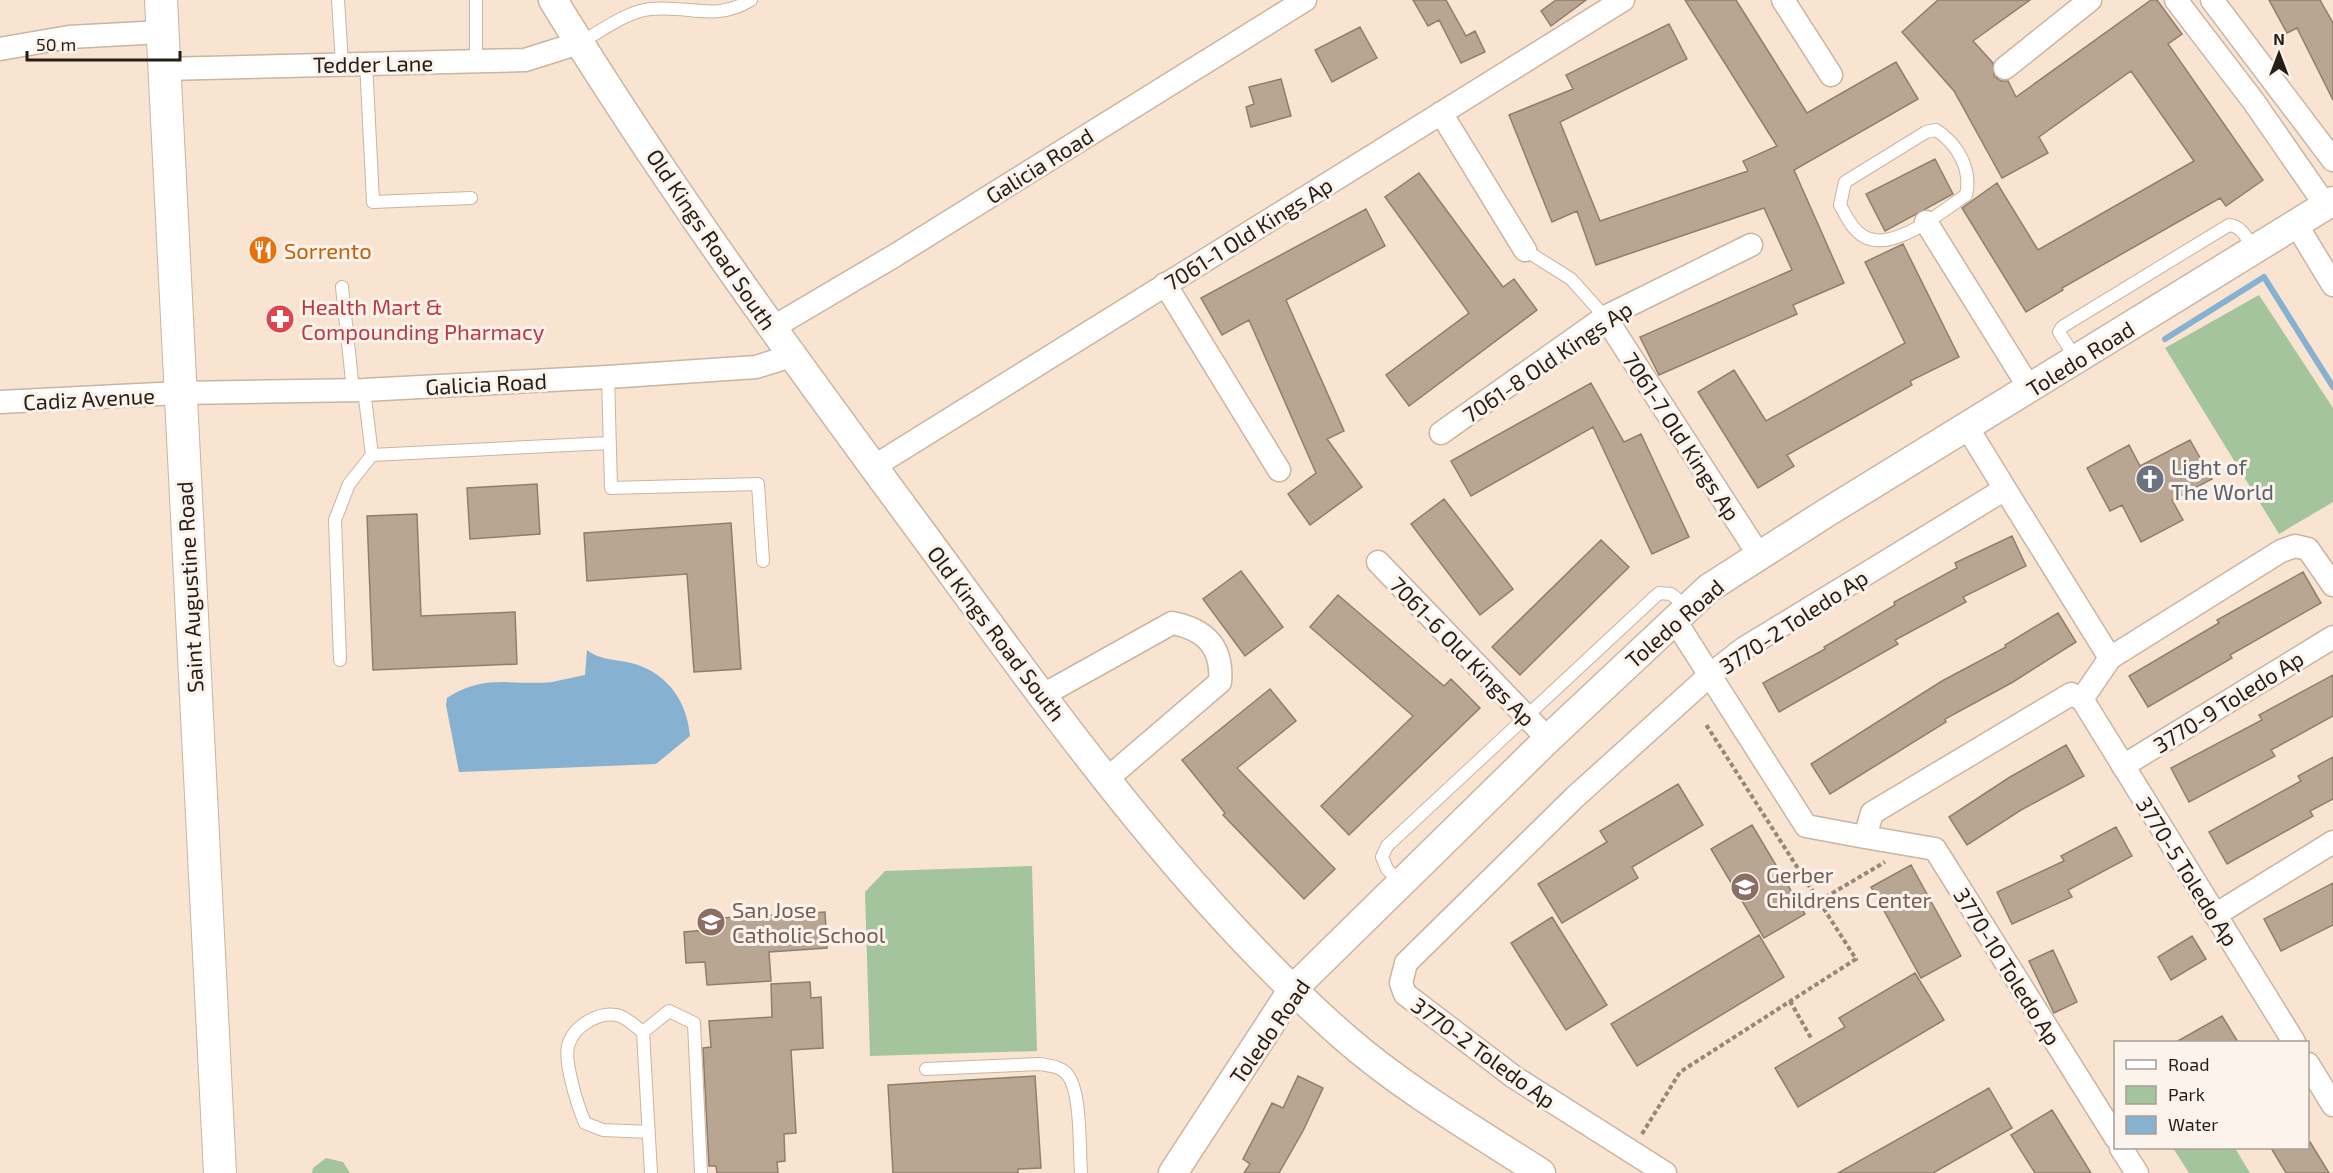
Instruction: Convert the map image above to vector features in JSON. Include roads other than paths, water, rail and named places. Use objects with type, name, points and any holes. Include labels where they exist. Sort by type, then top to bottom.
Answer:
[{"type":"main road","name":"Saint Augustine Road","points":[[161,0],[220,1173]]},
{"type":"street","name":"Old Kings Road South","points":[[552,0],[791,356],[1043,695],[1196,888],[1293,989],[1345,1038],[1461,1123],[1541,1173]]},
{"type":"street","name":"Galicia Road","points":[[772,328],[894,256],[1305,0]]},
{"type":"street","name":"7061-1 Old Kings Ap","points":[[873,467],[1623,0]]},
{"type":"street","points":[[1783,0],[1831,75]]},
{"type":"street","points":[[2006,68],[2090,0]]},
{"type":"street","points":[[2176,0],[2329,204]]},
{"type":"street","points":[[2212,0],[2331,155]]},
{"type":"street","points":[[0,49],[69,38],[162,32]]},
{"type":"street","name":"Tedder Lane","points":[[164,69],[366,62],[525,60],[579,43]]},
{"type":"street","points":[[1442,113],[1525,250]]},
{"type":"street","name":"Toledo Road","points":[[1173,1173],[1293,989],[1548,740],[1709,588],[2329,204]]},
{"type":"street","points":[[1926,222],[2030,389]]},
{"type":"street","points":[[2296,224],[2333,285]]},
{"type":"street","name":"7061-8 Old Kings Ap","points":[[1441,433],[1605,317],[1751,245]]},
{"type":"street","points":[[1165,284],[1279,470]]},
{"type":"street","name":"7061-7 Old Kings Ap","points":[[1605,317],[1760,555]]},
{"type":"street","name":"Galicia Road","points":[[179,393],[359,390],[608,377],[756,367],[791,356]]},
{"type":"street","name":"Cadiz Avenue","points":[[0,402],[179,393]]},
{"type":"street","points":[[1967,427],[2110,658]]},
{"type":"street","name":"3770-2 Toledo Ap","points":[[1665,1173],[1514,1077],[1459,1038],[1405,994],[1401,983],[1406,963],[1575,797],[1710,675],[1743,649],[2005,489]]},
{"type":"street","points":[[1865,837],[1872,813],[2070,694],[2082,699],[2110,658],[2281,551],[2295,546],[2308,549],[2333,585]]},
{"type":"street","name":"7061-6 Old Kings Ap","points":[[1378,562],[1548,740]]},
{"type":"street","name":"3770-10 Toledo Ap","points":[[1681,613],[1710,675],[1806,826],[1935,849],[2114,1136]]},
{"type":"street","points":[[1043,695],[1172,623],[1192,626],[1216,649],[1222,663],[1220,682],[1108,778]]},
{"type":"street","name":"3770-9 Toledo Ap","points":[[2123,766],[2333,637]]},
{"type":"street","name":"3770-5 Toledo Ap","points":[[2082,699],[2293,1041]]},
{"type":"street","points":[[2215,915],[2333,842]]},
{"type":"street","points":[[2309,1067],[2333,1105]]},
{"type":"street","points":[[2122,1149],[2137,1173]]},
{"type":"lane","points":[[338,0],[342,63]]},
{"type":"lane","points":[[476,0],[476,61]]},
{"type":"lane","points":[[579,43],[624,18],[648,9],[733,11],[750,0]]},
{"type":"lane","points":[[366,62],[373,202],[471,198]]},
{"type":"lane","points":[[1936,130],[1948,138],[1969,173],[1968,184],[1966,195],[1926,222],[1889,241],[1869,239],[1850,224],[1840,205],[1845,182],[1926,132],[1936,130]]},
{"type":"lane","points":[[1525,250],[1571,279],[1605,317]]},
{"type":"lane","points":[[342,287],[372,456]]},
{"type":"lane","points":[[608,377],[611,488],[758,483],[763,561]]},
{"type":"lane","points":[[340,660],[334,520],[350,483],[372,456],[609,443]]},
{"type":"lane","points":[[1400,883],[1387,869],[1382,857],[1388,846],[1659,593],[1671,594],[1681,613]]},
{"type":"lane","points":[[643,1032],[669,1011],[694,1023],[701,1173]]},
{"type":"lane","points":[[643,1032],[620,1016],[606,1016],[588,1021],[574,1033],[568,1044],[567,1056],[580,1112],[585,1123],[603,1130],[649,1132]]},
{"type":"lane","points":[[643,1032],[651,1173]]},
{"type":"lane","points":[[926,1069],[1040,1064],[1055,1066],[1065,1072],[1073,1083],[1076,1096],[1081,1173]]},
{"type":"water","points":[[587,650],[598,656],[635,664],[658,675],[674,691],[680,701],[690,736],[656,764],[459,772],[446,705],[447,698],[461,690],[486,683],[552,682],[585,675]]},
{"type":"waterway","points":[[2165,339],[2264,277],[2333,387]]},
{"type":"place","name":"Sorrento","points":[[263,250]]},
{"type":"place","name":"Health Mart & Compounding Pharmacy","points":[[280,319]]},
{"type":"place","name":"Light of The World","points":[[2150,479]]},
{"type":"place","name":"Gerber Childrens Center","points":[[1745,887]]},
{"type":"place","name":"San Jose Catholic School","points":[[711,922]]}]
